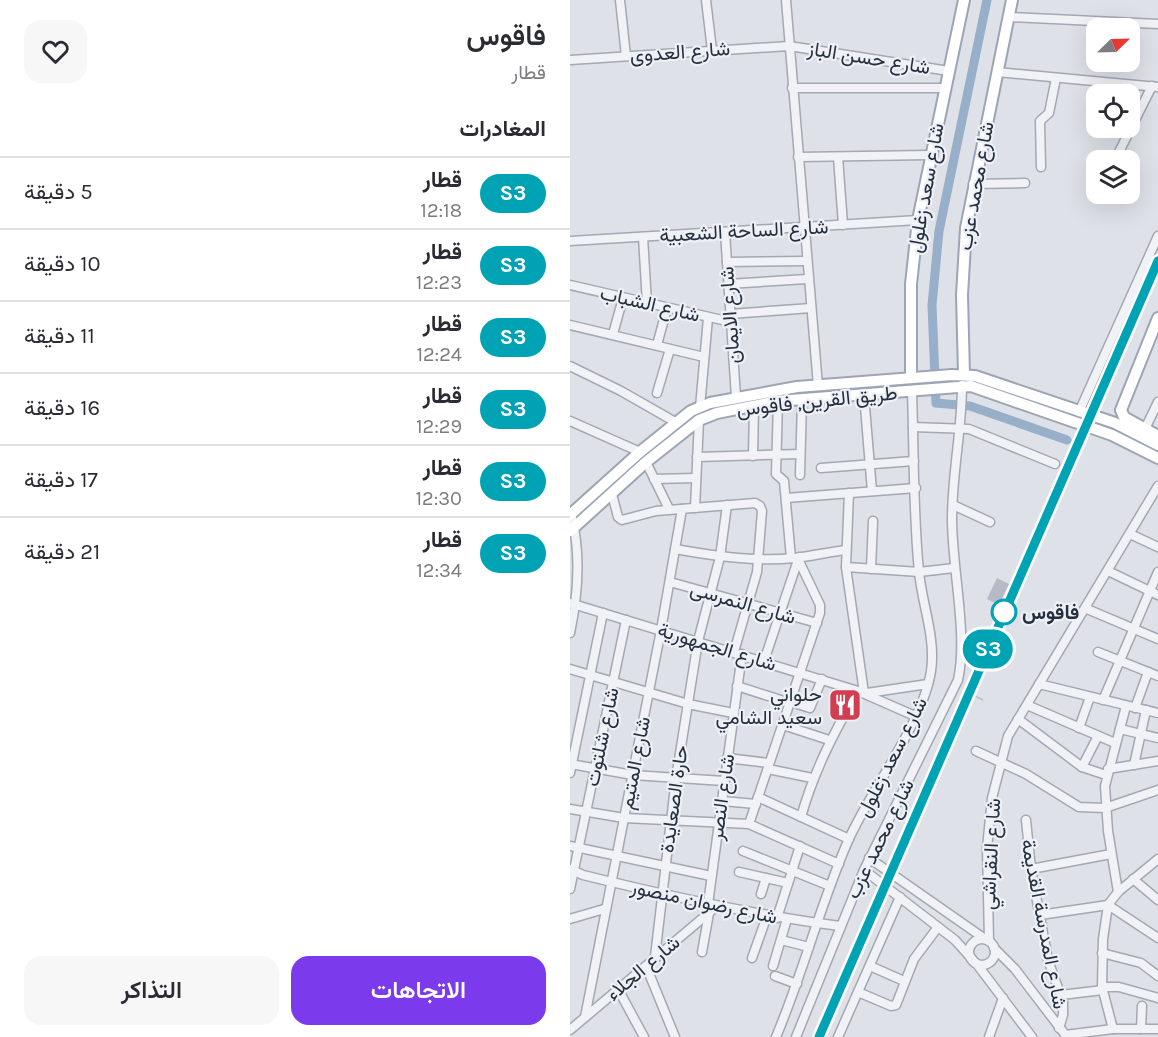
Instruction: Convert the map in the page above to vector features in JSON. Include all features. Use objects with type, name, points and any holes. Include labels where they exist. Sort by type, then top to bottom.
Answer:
[{"type":"main road","name":"شارع سعد زغلول","points":[[917,378],[911,284],[918,220],[929,155],[946,88],[964,0]]},
{"type":"main road","name":"شارع محمد عزب","points":[[959,383],[962,272],[973,184],[1012,0]]},
{"type":"main road","points":[[1158,318],[1120,410],[1124,417],[1158,436]]},
{"type":"main road","name":"طريق القرين, فاقوس","points":[[572,529],[612,494],[676,423],[700,407],[736,397],[818,386],[917,378],[959,383]]},
{"type":"main road","points":[[959,383],[985,378],[1158,458]]},
{"type":"main road","name":"طريق القرين, فاقوس","points":[[571,513],[643,457],[711,414],[778,401],[917,390],[959,383]]},
{"type":"main road","points":[[1027,399],[1115,423],[1158,445]]},
{"type":"street","points":[[620,0],[626,56]]},
{"type":"street","points":[[706,0],[712,50]]},
{"type":"street","points":[[786,0],[807,279],[818,386]]},
{"type":"street","points":[[1009,17],[1158,24]]},
{"type":"street","name":"شارع العدوى","points":[[570,60],[789,46]]},
{"type":"street","name":"شارع حسن الباز","points":[[789,46],[949,71]]},
{"type":"street","points":[[997,72],[1155,87],[1120,150]]},
{"type":"street","points":[[1041,167],[1040,121],[1049,111],[1056,78]]},
{"type":"street","points":[[792,88],[946,88]]},
{"type":"street","points":[[798,157],[929,155]]},
{"type":"street","points":[[838,157],[843,225]]},
{"type":"street","points":[[973,184],[1025,183]]},
{"type":"street","name":"شارع الساحة الشعبية","points":[[570,241],[918,220]]},
{"type":"street","name":"شارع الايمان","points":[[725,232],[736,397]]},
{"type":"street","points":[[1078,412],[1158,236]]},
{"type":"street","points":[[643,237],[647,303]]},
{"type":"street","points":[[727,262],[806,261]]},
{"type":"street","points":[[728,284],[807,279]]},
{"type":"street","name":"شارع الشباب","points":[[570,285],[708,318],[730,318],[811,308]]},
{"type":"street","points":[[613,334],[623,298]]},
{"type":"street","points":[[657,345],[667,308]]},
{"type":"street","points":[[700,407],[708,318]]},
{"type":"street","points":[[570,325],[704,357]]},
{"type":"street","points":[[657,393],[670,349]]},
{"type":"street","points":[[570,366],[621,391],[676,423]]},
{"type":"street","name":"شارع محمد عزب","points":[[795,1037],[869,858],[958,680],[962,650],[954,568],[952,505],[960,424],[959,383]]},
{"type":"street","name":"شارع سعد زغلول","points":[[776,1037],[792,1001],[830,886],[849,839],[915,716],[928,684],[932,649],[919,572],[914,461],[913,427],[917,390]]},
{"type":"street","points":[[864,395],[872,492]]},
{"type":"street","points":[[800,475],[802,400]]},
{"type":"street","points":[[749,824],[801,673],[817,623],[820,604],[796,558],[784,480],[776,476],[778,401]]},
{"type":"street","points":[[1145,429],[1158,402]]},
{"type":"street","points":[[753,456],[754,405]]},
{"type":"street","points":[[695,508],[699,420]]},
{"type":"street","points":[[570,421],[643,457],[669,509]]},
{"type":"street","points":[[913,427],[960,424],[1055,464]]},
{"type":"street","points":[[698,457],[800,454]]},
{"type":"street","points":[[821,468],[914,461]]},
{"type":"street","points":[[654,479],[696,478]]},
{"type":"street","name":"شارع النقراشي","points":[[989,943],[987,848],[992,798],[1008,736],[1087,609],[1158,486]]},
{"type":"street","points":[[786,498],[916,488]]},
{"type":"street","points":[[801,817],[812,778],[829,740],[861,692],[846,567],[849,493]]},
{"type":"street","points":[[612,494],[618,517],[622,520],[669,509],[727,505]]},
{"type":"street","name":"شارع النصر","points":[[708,904],[734,713],[738,653],[759,558],[762,511],[755,504],[727,505]]},
{"type":"street","name":"حارة الصعايدة","points":[[656,957],[676,778],[698,641],[720,557],[727,505]]},
{"type":"street","points":[[952,505],[990,522]]},
{"type":"street","name":"شارع المتيم","points":[[585,1017],[604,909],[661,630],[682,509]]},
{"type":"street","points":[[570,633],[573,604],[571,513]]},
{"type":"street","points":[[871,569],[873,521]]},
{"type":"street","points":[[1130,534],[1158,547]]},
{"type":"street","points":[[675,549],[720,557],[759,558],[796,558],[846,550]]},
{"type":"street","points":[[764,662],[796,558]]},
{"type":"street","points":[[846,567],[919,572],[954,568]]},
{"type":"street","points":[[1108,571],[1154,593]]},
{"type":"street","points":[[1103,700],[1134,628],[1154,593],[1158,572]]},
{"type":"street","name":"شارع النمرسى","points":[[670,582],[817,623]]},
{"type":"street","name":"شارع الجمهورية","points":[[573,604],[822,679],[861,692],[915,716]]},
{"type":"street","points":[[1087,609],[1158,639]]},
{"type":"street","points":[[603,613],[571,767],[595,768],[633,776],[724,781]]},
{"type":"street","name":"شارع شلتوت","points":[[570,890],[574,847],[586,812],[626,620]]},
{"type":"street","points":[[1098,652],[1158,676]]},
{"type":"street","points":[[570,669],[688,704],[734,713]]},
{"type":"street","points":[[1119,892],[1105,808],[1107,772],[1120,729],[1148,672]]},
{"type":"street","points":[[737,686],[810,708],[822,679]]},
{"type":"street","name":"شارع الجمهورية","points":[[861,692],[928,684]]},
{"type":"street","points":[[1039,684],[1158,713]]},
{"type":"street","points":[[1079,728],[1090,697]]},
{"type":"street","points":[[1027,705],[1115,743]]},
{"type":"street","points":[[1134,765],[1146,710]]},
{"type":"street","points":[[1018,719],[1082,767],[1107,772],[1158,761]]},
{"type":"street","points":[[783,725],[829,740]]},
{"type":"street","points":[[1120,729],[1158,738]]},
{"type":"street","points":[[1082,767],[1098,736]]},
{"type":"street","points":[[976,751],[1000,760],[1072,804],[1087,809],[1105,808],[1158,790]]},
{"type":"street","points":[[727,758],[769,766],[812,778]]},
{"type":"street","points":[[722,801],[757,801],[801,817],[849,839]]},
{"type":"street","points":[[570,809],[624,818],[719,820],[749,824],[839,864]]},
{"type":"street","name":"شارع المدرسة القديمة","points":[[1026,820],[1030,869],[1049,968],[1064,1008],[1064,1033]]},
{"type":"street","points":[[777,918],[800,846]]},
{"type":"street","points":[[574,847],[711,876]]},
{"type":"street","points":[[743,851],[830,886]]},
{"type":"street","points":[[1030,869],[1111,854]]},
{"type":"street","points":[[869,858],[989,943],[1009,962],[1064,1033],[1113,1029],[1140,1032],[1158,1029]]},
{"type":"street","points":[[1113,1029],[1102,988],[1102,952],[1108,905],[1133,879],[1156,863]]},
{"type":"street","points":[[864,870],[955,940],[974,961],[1032,1037]]},
{"type":"street","name":"شارع رضوان منصور","points":[[572,871],[717,906],[787,920],[840,926]]},
{"type":"street","points":[[739,872],[788,884]]},
{"type":"street","points":[[760,894],[766,878]]},
{"type":"street","points":[[1133,879],[1158,900]]},
{"type":"street","points":[[841,1036],[900,897]]},
{"type":"street","points":[[1040,915],[1108,905],[1158,938]]},
{"type":"street","name":"شارع الجلاء","points":[[570,1030],[717,906]]},
{"type":"street","points":[[570,919],[604,909]]},
{"type":"street","points":[[702,952],[709,913]]},
{"type":"street","points":[[752,958],[767,916]]},
{"type":"street","points":[[773,966],[787,920]]},
{"type":"street","points":[[858,992],[894,1006],[914,959],[938,927]]},
{"type":"street","points":[[781,940],[809,947]]},
{"type":"street","points":[[974,961],[970,948],[976,941],[989,943]]},
{"type":"street","points":[[974,961],[985,964],[992,960],[989,943]]},
{"type":"street","points":[[1102,952],[1141,963],[1158,976]]},
{"type":"street","points":[[646,966],[675,1037]]},
{"type":"street","points":[[870,966],[904,981]]},
{"type":"street","points":[[775,976],[797,984]]},
{"type":"street","points":[[1061,995],[1119,987],[1158,998]]},
{"type":"street","points":[[618,989],[644,1037]]},
{"type":"street","points":[[989,1037],[1003,998]]},
{"type":"street","points":[[792,1001],[808,1007]]},
{"type":"street","points":[[1140,1032],[1142,1006]]},
{"type":"path","points":[[967,692],[987,702]]},
{"type":"building","points":[[997,578],[1009,584],[999,605],[987,599]]},
{"type":"waterway","points":[[987,0],[939,231],[932,305],[936,403],[970,406],[1067,440]]},
{"type":"railway","points":[[819,1037],[1158,261]]},
{"type":"train","name":"S3","points":[[819,1037],[1158,261]]},
{"type":"place","name":"فاقوس","points":[[1004,612]]},
{"type":"place","name":"حلواني سعيد الشامي","points":[[845,705]]}]
